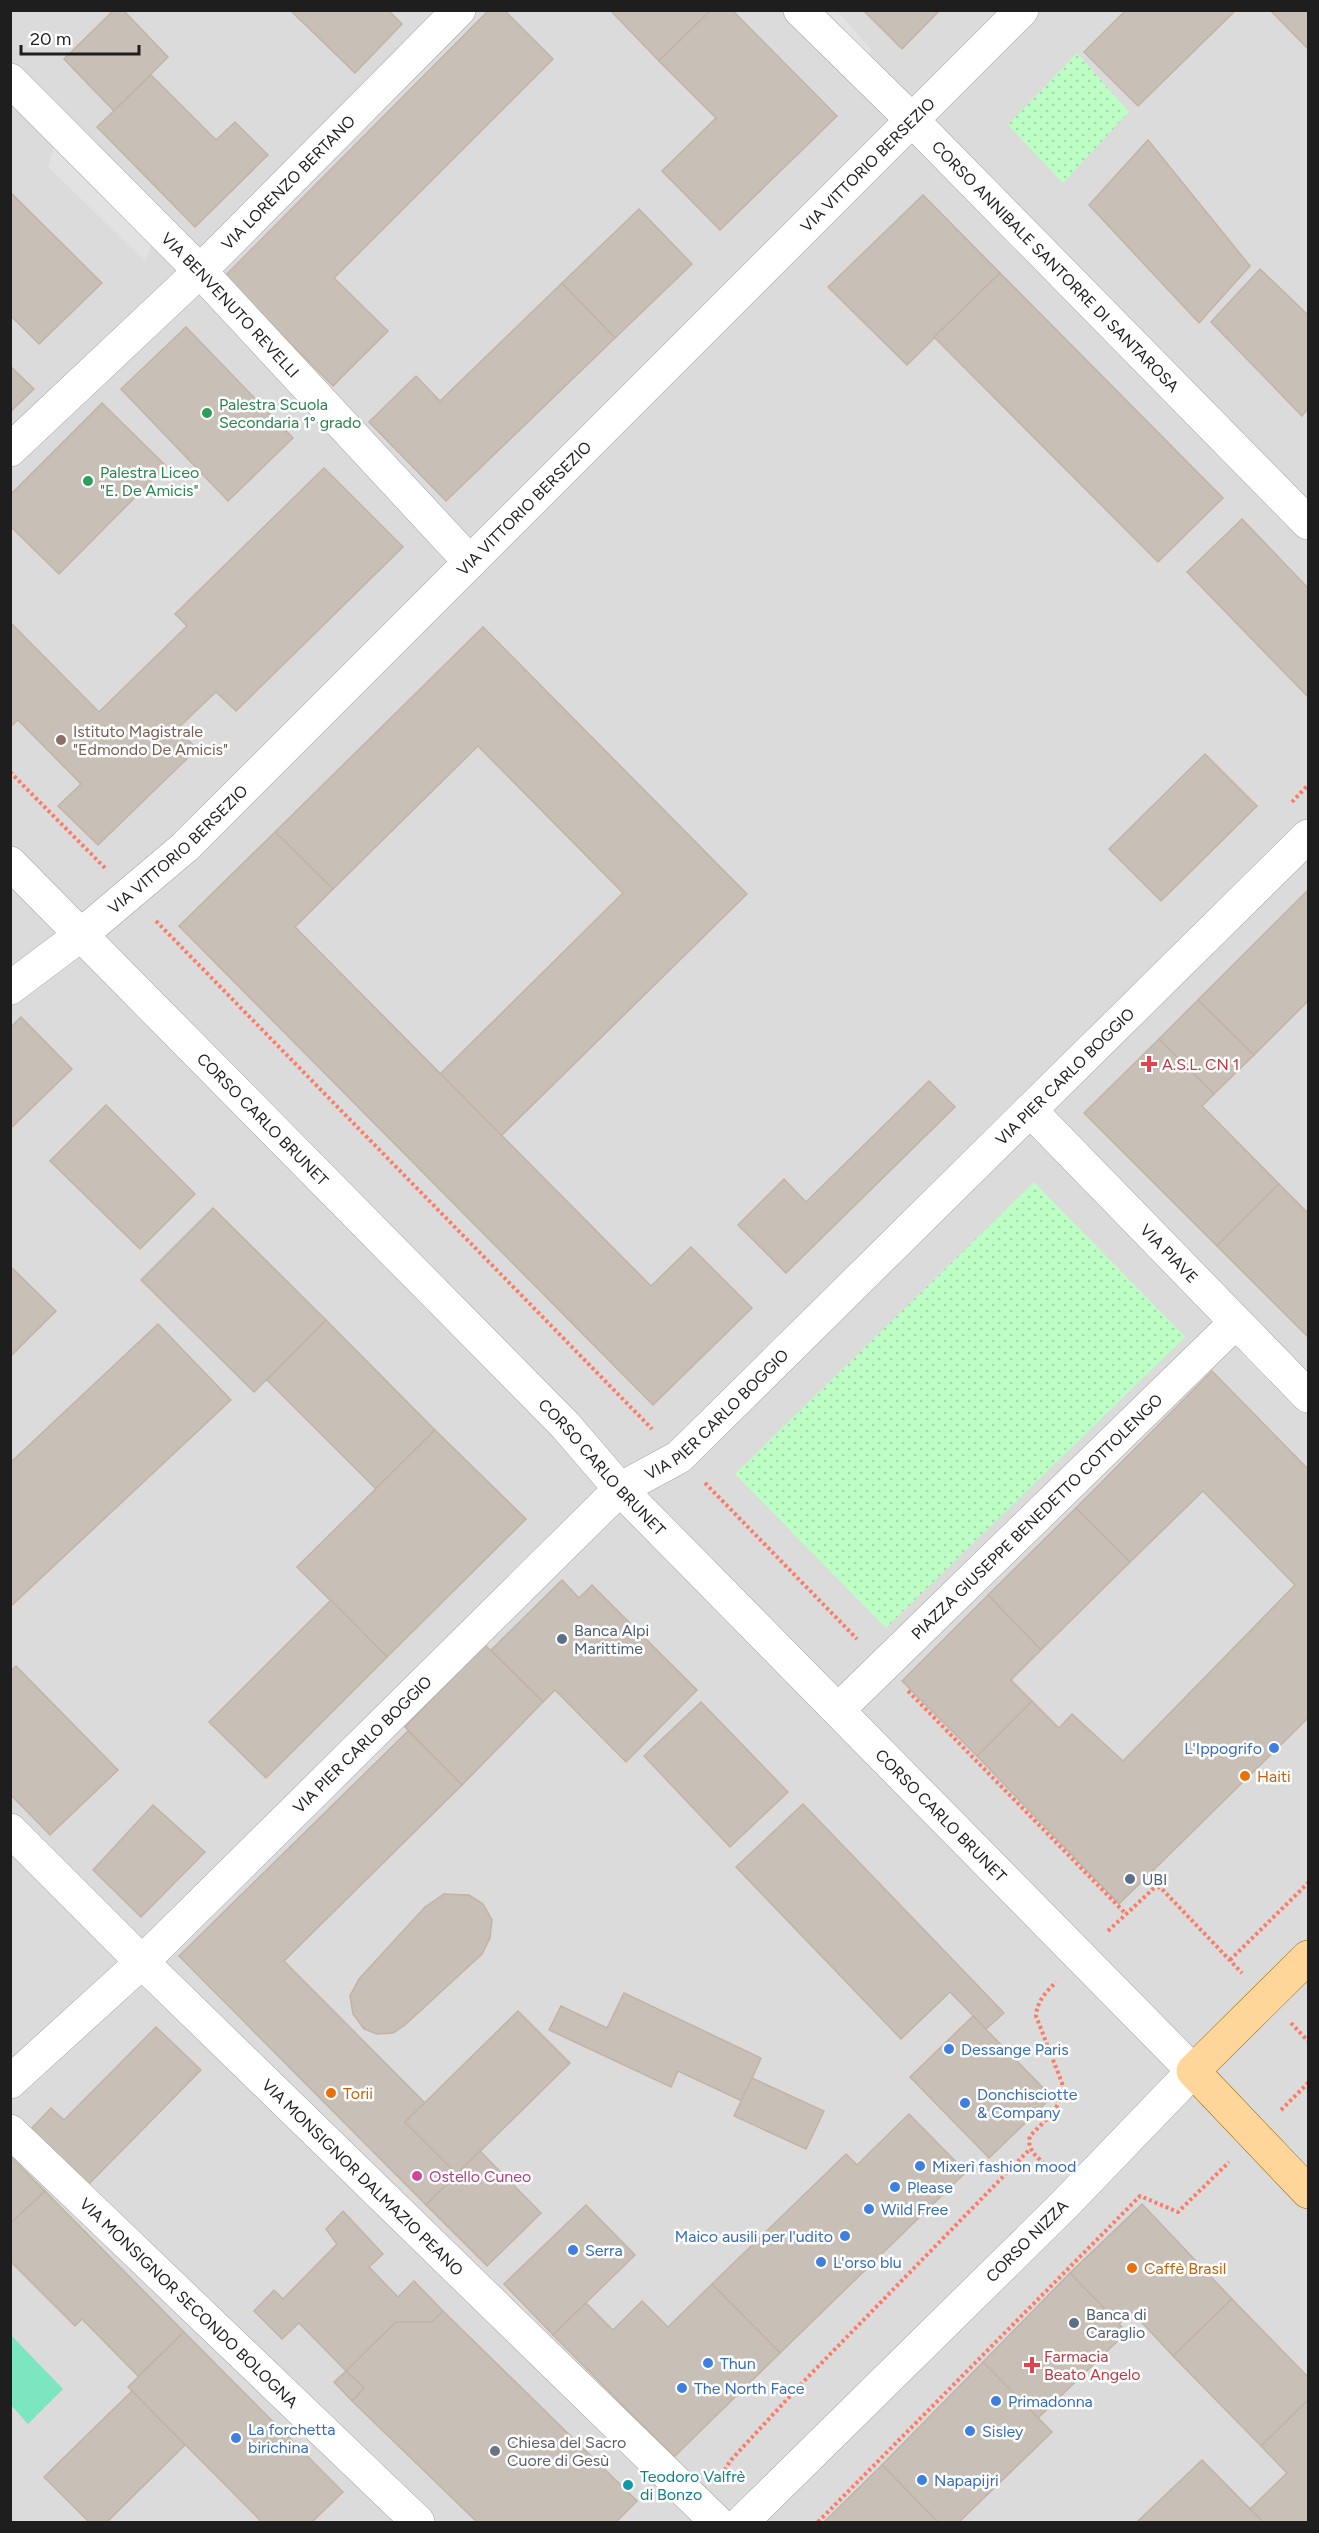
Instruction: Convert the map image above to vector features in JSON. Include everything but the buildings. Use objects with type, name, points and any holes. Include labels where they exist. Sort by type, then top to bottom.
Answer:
[{"type":"main road","name":"CORSO NIZZA","points":[[1193,2071],[1308,1957]]},
{"type":"main road","points":[[1193,2071],[1308,2192]]},
{"type":"street","name":"VIA LORENZO BERTANO","points":[[10,450],[200,271],[459,10]]},
{"type":"street","name":"CORSO ANNIBALE SANTORRE DI SANTAROSA","points":[[800,10],[913,121],[1308,523]]},
{"type":"street","name":"VIA VITTORIO BERSEZIO","points":[[10,988],[82,934],[185,847],[1022,10]]},
{"type":"street","name":"VIA BENVENUTO REVELLI","points":[[10,80],[200,271],[470,562]]},
{"type":"street","name":"VIA PIER CARLO BOGGIO","points":[[10,2082],[142,1962],[620,1489],[679,1457],[1308,836]]},
{"type":"street","name":"CORSO CARLO BRUNET","points":[[10,863],[565,1425],[620,1489],[1193,2071]]},
{"type":"street","name":"VIA PIAVE","points":[[1030,1110],[1308,1396]]},
{"type":"street","name":"PIAZZA GIUSEPPE BENEDETTO COTTOLENGO","points":[[839,1710],[1235,1323]]},
{"type":"street","name":"VIA MONSIGNOR DALMAZIO PEANO","points":[[10,1830],[142,1962],[709,2515]]},
{"type":"street","name":"CORSO NIZZA","points":[[742,2523],[1064,2205],[1193,2071]]},
{"type":"street","name":"VIA MONSIGNOR SECONDO BOLOGNA","points":[[10,2131],[418,2523]]},
{"type":"path","points":[[10,772],[1126,1914]]},
{"type":"path","points":[[1230,1960],[1308,1883]]},
{"type":"path","points":[[709,2515],[731,2460],[1030,2149],[1030,2136],[1062,2101],[1064,2094],[1036,2016],[1036,2009],[1043,1994],[1153,1889],[1160,1887],[1308,2041]]},
{"type":"path","points":[[818,2523],[1140,2196],[1178,2212]]},
{"type":"shaded area","points":[[11,11],[1308,11],[1308,2522],[11,2522]]},
{"type":"shaded area","points":[[809,11],[837,11],[871,49],[865,74]]},
{"type":"shaded area","points":[[59,129],[156,227],[146,262],[48,167]]},
{"type":"green space","points":[[1077,53],[1129,112],[1063,183],[1008,125]]},
{"type":"green space","points":[[1034,1182],[1185,1337],[886,1628],[735,1474]]},
{"type":"green space","points":[[10,2334],[63,2389],[28,2424],[11,2405]]},
{"type":"place","name":"Palestra Scuola Secondaria 1° grado","points":[[207,413]]},
{"type":"place","name":"Palestra Liceo \"E. De Amicis\"","points":[[88,481]]},
{"type":"place","name":"Istituto Magistrale \"Edmondo De Amicis\"","points":[[61,740]]},
{"type":"place","name":"A.S.L. CN 1","points":[[1149,1064]]},
{"type":"place","name":"Banca Alpi Marittime","points":[[562,1639]]},
{"type":"place","name":"L'Ippogrifo","points":[[1274,1748]]},
{"type":"place","name":"Haiti","points":[[1245,1776]]},
{"type":"place","name":"UBI","points":[[1130,1879]]},
{"type":"place","name":"Dessange Paris","points":[[949,2049]]},
{"type":"place","name":"Torii","points":[[331,2093]]},
{"type":"place","name":"Donchisciotte & Company","points":[[965,2103]]},
{"type":"place","name":"Mixerì fashion mood","points":[[920,2166]]},
{"type":"place","name":"Ostello Cuneo","points":[[417,2176]]},
{"type":"place","name":"Please","points":[[895,2187]]},
{"type":"place","name":"Wild Free","points":[[869,2209]]},
{"type":"place","name":"Maico ausili per l'udito","points":[[845,2236]]},
{"type":"place","name":"Serra","points":[[573,2250]]},
{"type":"place","name":"L'orso blu","points":[[821,2262]]},
{"type":"place","name":"Caffè Brasil","points":[[1132,2268]]},
{"type":"place","name":"Banca di Caraglio","points":[[1074,2323]]},
{"type":"place","name":"Thun","points":[[708,2363]]},
{"type":"place","name":"Farmacia Beato Angelo","points":[[1032,2365]]},
{"type":"place","name":"The North Face","points":[[682,2388]]},
{"type":"place","name":"Primadonna","points":[[996,2401]]},
{"type":"place","name":"Sisley","points":[[970,2431]]},
{"type":"place","name":"La forchetta birichina","points":[[236,2438]]},
{"type":"place","name":"Chiesa del Sacro Cuore di Gesù","points":[[495,2451]]},
{"type":"place","name":"Napapijri","points":[[922,2480]]},
{"type":"place","name":"Teodoro Valfrè di Bonzo","points":[[628,2485]]}]
